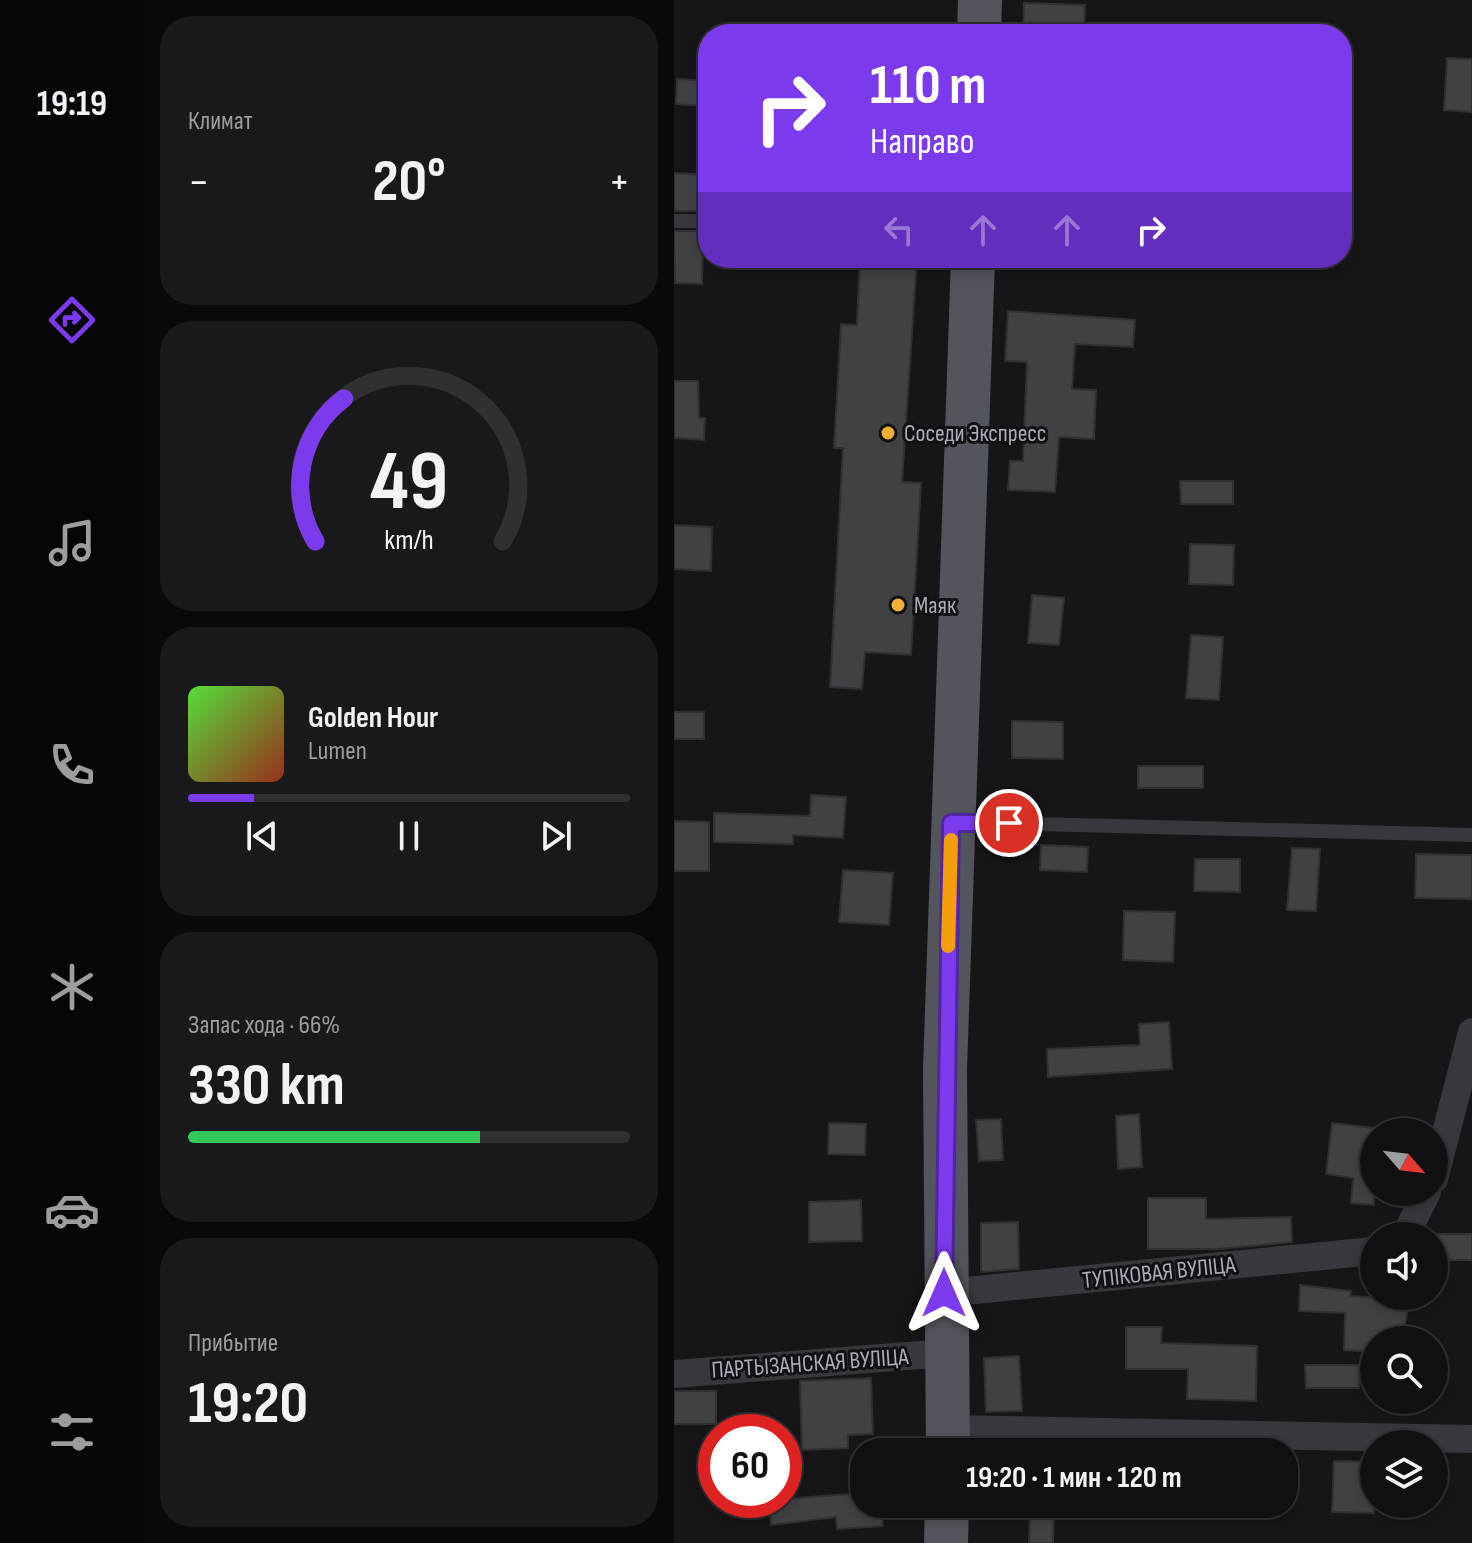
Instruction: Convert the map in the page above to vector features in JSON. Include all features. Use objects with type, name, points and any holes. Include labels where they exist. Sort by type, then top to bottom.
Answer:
[{"type":"main road","points":[[979,24],[980,0]]},
{"type":"main road","points":[[948,1438],[944,1293],[951,823],[973,268]]},
{"type":"main road","points":[[946,1543],[947,1518]]},
{"type":"street","points":[[1448,1125],[1472,1032]]},
{"type":"street","name":"ТУПІКОВАЯ ВУЛІЦА","points":[[944,1293],[1360,1252]]},
{"type":"street","name":"ПАРТЫЗАНСКАЯ ВУЛІЦА","points":[[674,1374],[946,1353]]},
{"type":"street","points":[[1298,1439],[1472,1439]]},
{"type":"lane","points":[[674,221],[698,221]]},
{"type":"lane","points":[[951,823],[1472,835]]},
{"type":"building","points":[[1024,3],[1085,5],[1084,24],[1023,24]]},
{"type":"building","points":[[1447,58],[1472,59],[1472,112],[1444,110]]},
{"type":"building","points":[[677,79],[698,80],[698,105],[676,104]]},
{"type":"building","points":[[674,173],[698,174],[698,211],[674,211]]},
{"type":"building","points":[[674,231],[698,231],[698,268],[702,268],[702,284],[675,283]]},
{"type":"building","points":[[860,268],[916,268],[902,482],[921,483],[911,655],[865,652],[862,689],[830,687],[843,448],[834,448],[841,324],[857,325]]},
{"type":"building","points":[[1008,311],[1135,320],[1133,347],[1075,344],[1072,389],[1096,390],[1094,439],[1059,437],[1055,492],[1008,490],[1010,461],[1023,461],[1027,362],[1005,361]]},
{"type":"building","points":[[674,381],[698,381],[699,418],[705,418],[704,440],[674,438]]},
{"type":"building","points":[[1180,481],[1233,481],[1233,504],[1181,504]]},
{"type":"building","points":[[674,525],[712,527],[711,571],[674,569]]},
{"type":"building","points":[[1190,544],[1234,545],[1233,585],[1189,584]]},
{"type":"building","points":[[1032,595],[1064,598],[1059,645],[1028,643]]},
{"type":"building","points":[[1191,635],[1223,637],[1219,700],[1186,698]]},
{"type":"building","points":[[674,712],[704,712],[704,739],[674,739]]},
{"type":"building","points":[[1012,721],[1063,722],[1063,759],[1012,758]]},
{"type":"building","points":[[1138,766],[1203,766],[1203,788],[1138,788]]},
{"type":"building","points":[[811,795],[846,797],[843,838],[793,835],[793,844],[714,842],[714,813],[810,816]]},
{"type":"building","points":[[674,821],[709,822],[709,871],[674,871]]},
{"type":"building","points":[[1041,845],[1088,847],[1087,872],[1040,870]]},
{"type":"building","points":[[1292,848],[1320,849],[1316,911],[1287,910]]},
{"type":"building","points":[[1416,854],[1472,855],[1472,899],[1415,898]]},
{"type":"building","points":[[1195,859],[1240,859],[1240,892],[1194,891]]},
{"type":"building","points":[[843,870],[893,873],[889,925],[839,922]]},
{"type":"building","points":[[1124,911],[1175,912],[1173,962],[1123,960]]},
{"type":"building","points":[[1169,1022],[1172,1069],[1048,1077],[1047,1049],[1140,1045],[1139,1024]]},
{"type":"building","points":[[1139,1114],[1142,1167],[1118,1169],[1116,1116]]},
{"type":"building","points":[[1001,1119],[1003,1160],[979,1161],[976,1120]]},
{"type":"building","points":[[829,1123],[866,1124],[865,1155],[828,1154]]},
{"type":"building","points":[[1332,1123],[1360,1126],[1360,1204],[1351,1203],[1353,1178],[1326,1174]]},
{"type":"building","points":[[1148,1198],[1206,1198],[1206,1219],[1291,1217],[1292,1242],[1218,1249],[1148,1249]]},
{"type":"building","points":[[861,1200],[862,1241],[809,1242],[809,1202]]},
{"type":"building","points":[[1018,1222],[1019,1269],[981,1272],[981,1223]]},
{"type":"building","points":[[1448,1234],[1472,1234],[1472,1260],[1448,1260]]},
{"type":"building","points":[[1300,1285],[1351,1291],[1350,1296],[1360,1297],[1360,1310],[1407,1310],[1405,1326],[1360,1326],[1360,1351],[1344,1350],[1345,1313],[1299,1311]]},
{"type":"building","points":[[1126,1327],[1162,1327],[1161,1343],[1257,1346],[1256,1401],[1187,1399],[1188,1369],[1126,1369]]},
{"type":"building","points":[[1019,1356],[1022,1411],[986,1412],[984,1358]]},
{"type":"building","points":[[1305,1365],[1359,1365],[1359,1388],[1306,1388]]},
{"type":"building","points":[[871,1378],[873,1434],[848,1435],[848,1448],[802,1450],[800,1381]]},
{"type":"building","points":[[674,1391],[716,1391],[716,1414],[698,1414],[698,1424],[674,1424]]},
{"type":"building","points":[[1334,1461],[1360,1462],[1360,1513],[1332,1512]]},
{"type":"building","points":[[850,1494],[850,1518],[882,1518],[883,1526],[837,1529],[836,1517],[771,1525],[770,1518],[802,1518],[802,1498]]},
{"type":"building","points":[[1030,1518],[1054,1518],[1053,1543],[1029,1543]]},
{"type":"slow traffic","points":[[948,946],[951,840]]},
{"type":"place","name":"Соседи Экспресс","points":[[888,433]]},
{"type":"place","name":"Маяк","points":[[898,605]]},
{"type":"route","points":[[944,1293],[951,823],[1009,823]]}]
